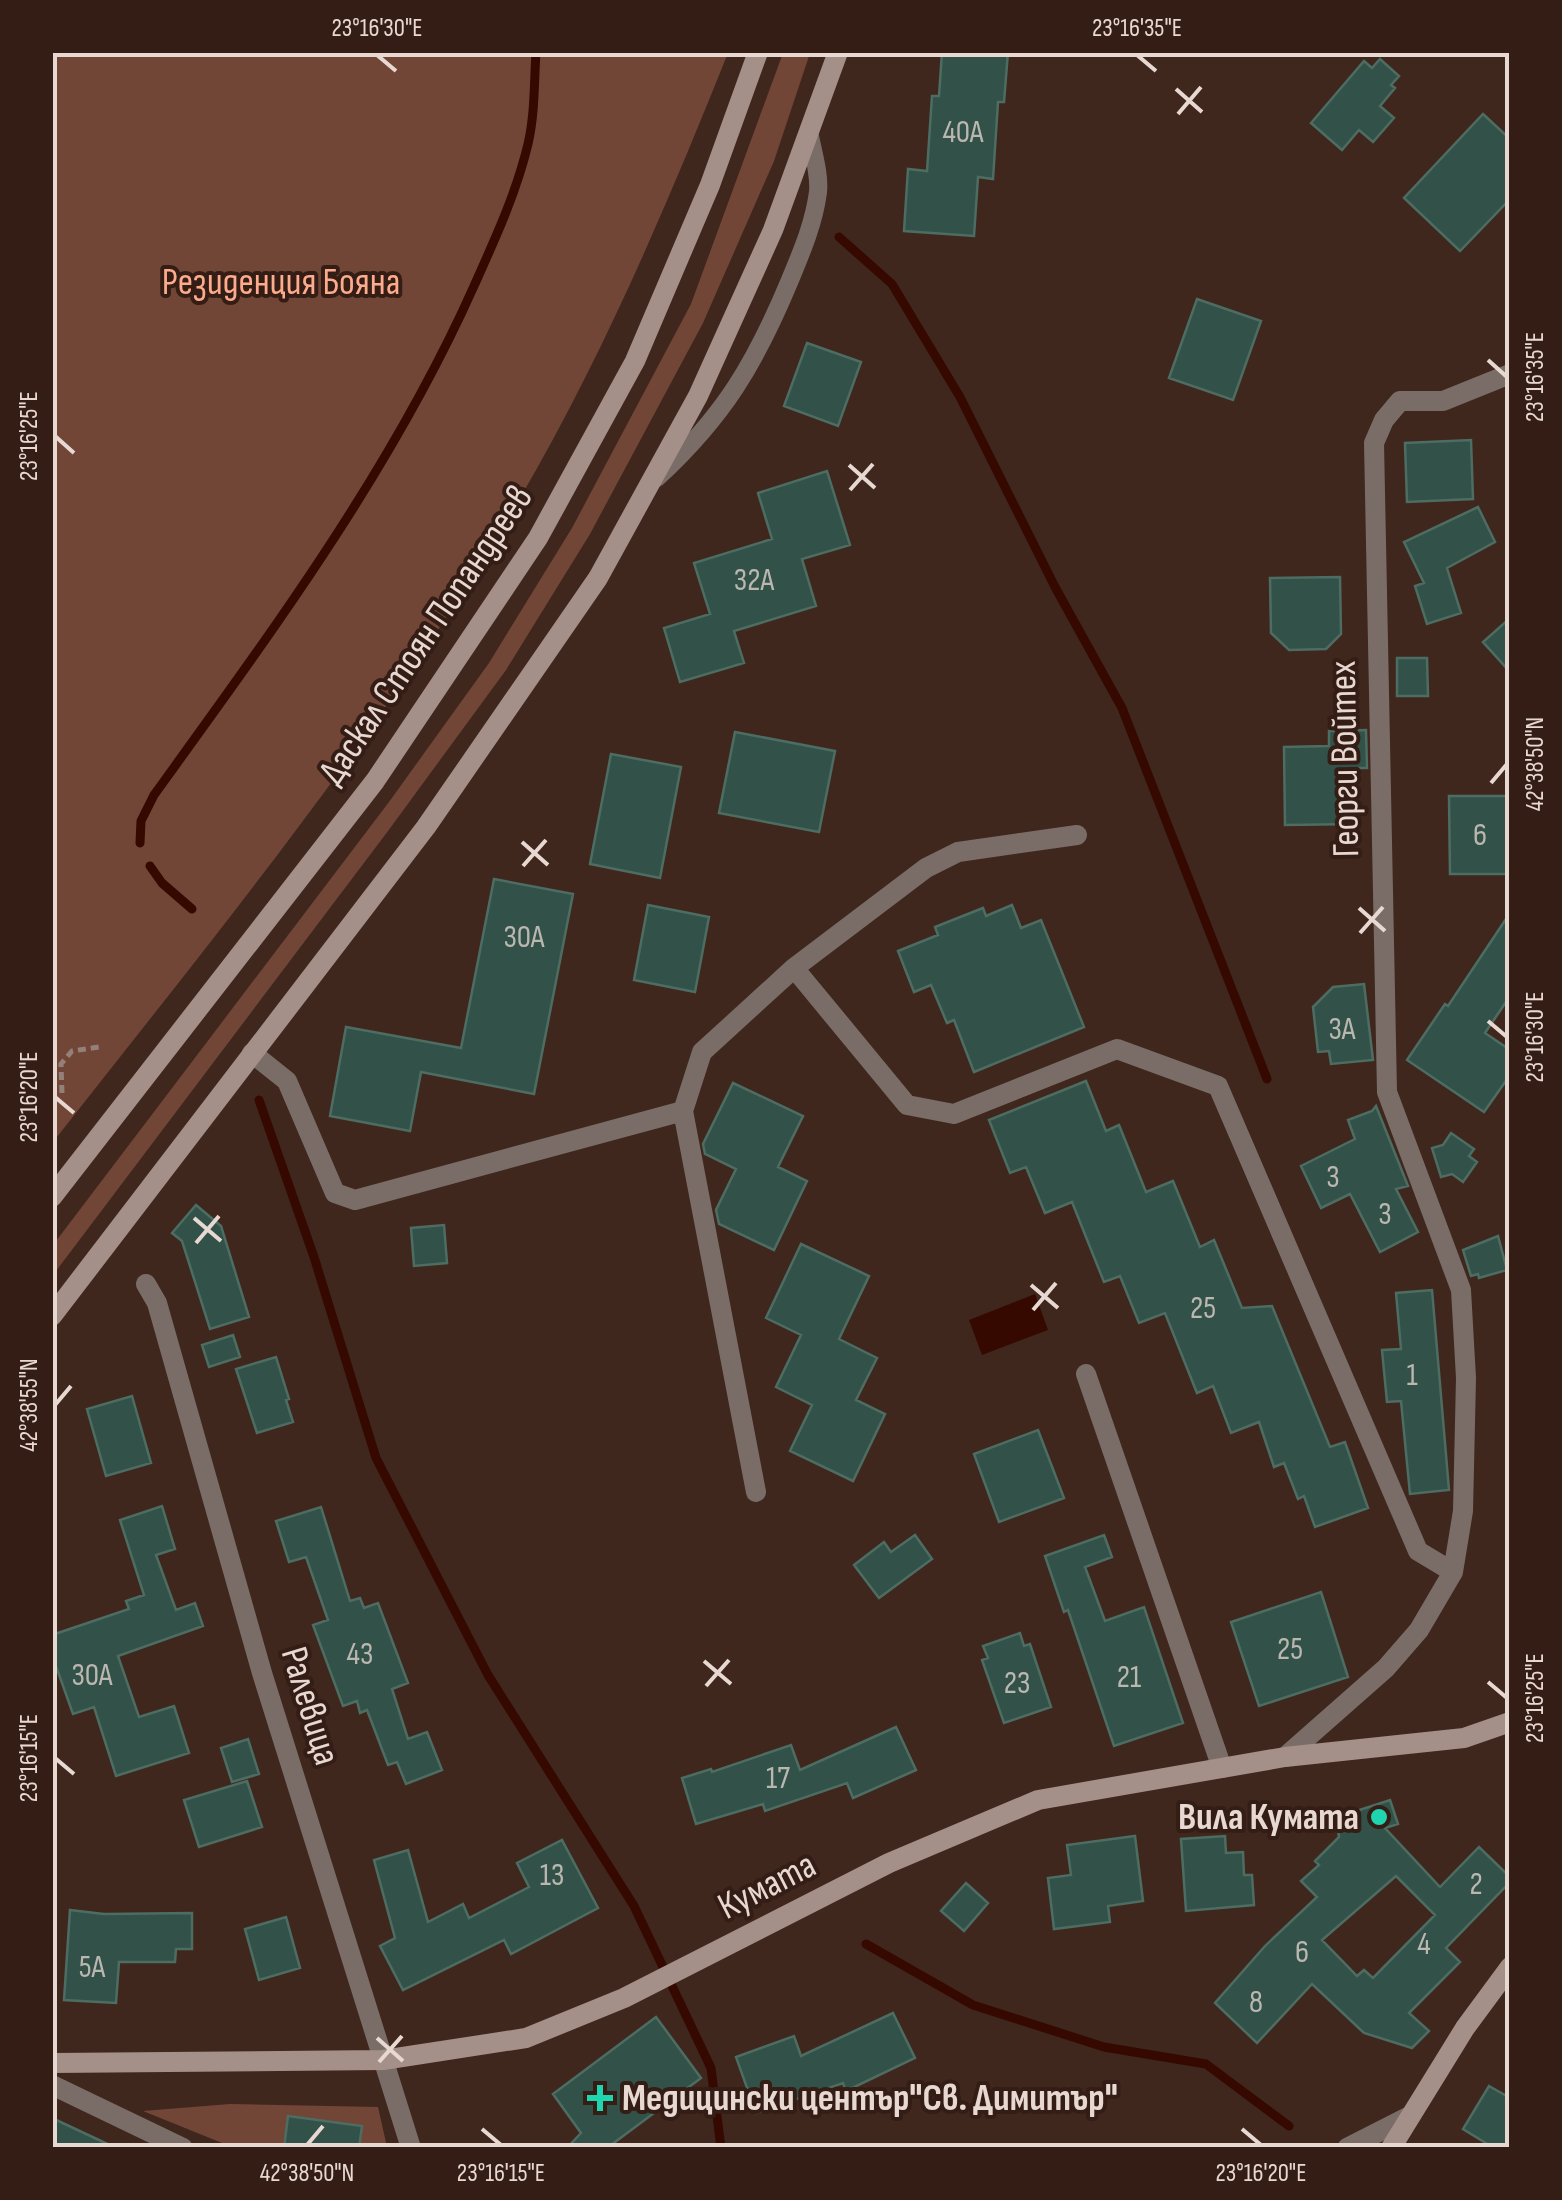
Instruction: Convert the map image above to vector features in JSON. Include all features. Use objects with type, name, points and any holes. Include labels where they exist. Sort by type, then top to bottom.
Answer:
[{"type":"main road","name":"Даскал Стоян Попандреев","points":[[52,1197],[375,781],[538,538],[634,361],[710,185],[758,52]]},
{"type":"main road","points":[[52,1316],[426,827],[598,578],[698,396],[772,230],[838,52]]},
{"type":"main road","name":"Кумата","points":[[52,2063],[382,2060],[526,2038],[624,1998],[889,1863],[1038,1800],[1284,1757],[1464,1738],[1510,1722]]},
{"type":"main road","points":[[1390,2148],[1510,1967]]},
{"type":"street","name":"Георги Войтех","points":[[1284,1757],[1386,1668],[1419,1630],[1454,1572],[1463,1511],[1466,1378],[1462,1290],[1386,1092],[1374,443],[1384,420],[1400,401],[1443,401],[1510,374]]},
{"type":"street","points":[[756,1492],[683,1111],[702,1052],[926,868],[958,852],[1077,835]]},
{"type":"street","points":[[799,975],[907,1105],[954,1114],[1117,1049],[1218,1086],[1418,1552],[1454,1572]]},
{"type":"street","points":[[252,1053],[286,1081],[335,1193],[356,1200],[683,1111]]},
{"type":"street","name":"Ралевица","points":[[146,1284],[158,1303],[262,1673],[411,2148]]},
{"type":"street","points":[[1086,1374],[1222,1768]]},
{"type":"street","points":[[1482,2005],[1510,1989]]},
{"type":"street","points":[[52,2085],[183,2148]]},
{"type":"street","points":[[1347,2148],[1408,2116]]},
{"type":"lane","points":[[650,485],[693,445],[740,384],[781,301],[810,232],[819,187],[809,130]]},
{"type":"path","points":[[62,1093],[62,1064],[72,1051],[99,1047]]},
{"type":"green space","name":"Резиденция Бояна","points":[[53,52],[728,53],[606,335],[520,498],[468,583],[298,828],[53,1142]]},
{"type":"green space","points":[[783,53],[810,53],[774,161],[703,323],[590,534],[506,670],[53,1275],[53,1245],[389,802],[489,663],[572,528],[691,304]]},
{"type":"green space","points":[[230,2104],[378,2107],[387,2147],[359,2147],[361,2126],[289,2116],[284,2147],[232,2147],[143,2111]]},
{"type":"shaded area","points":[[1035,1294],[1048,1330],[982,1355],[969,1320]]},
{"type":"building","points":[[942,52],[1008,52],[1004,102],[998,102],[993,179],[978,177],[974,236],[904,231],[908,169],[927,171],[932,96],[939,96]]},
{"type":"building","points":[[1380,59],[1399,76],[1391,85],[1395,88],[1380,106],[1394,118],[1373,142],[1359,130],[1342,150],[1311,123],[1364,61],[1372,68]]},
{"type":"building","points":[[1483,114],[1510,139],[1510,199],[1460,251],[1404,198]]},
{"type":"building","points":[[1197,299],[1261,321],[1233,400],[1169,378]]},
{"type":"building","points":[[807,343],[861,362],[838,426],[784,406]]},
{"type":"building","points":[[1471,440],[1473,499],[1407,502],[1405,443]]},
{"type":"building","points":[[827,471],[850,545],[802,559],[816,606],[734,631],[744,663],[680,682],[664,628],[710,614],[694,563],[772,539],[758,493]]},
{"type":"building","points":[[1478,507],[1495,542],[1447,568],[1461,613],[1427,624],[1415,586],[1424,583],[1404,542]]},
{"type":"building","points":[[1340,577],[1341,634],[1326,649],[1289,650],[1271,633],[1270,578]]},
{"type":"building","points":[[1510,618],[1510,672],[1483,642]]},
{"type":"building","points":[[1397,658],[1427,658],[1428,696],[1397,696]]},
{"type":"building","points":[[1366,730],[1367,768],[1357,768],[1357,824],[1285,825],[1284,747],[1329,746],[1329,731]]},
{"type":"building","points":[[735,732],[835,751],[819,832],[719,813]]},
{"type":"building","points":[[611,754],[681,767],[660,878],[590,864]]},
{"type":"building","points":[[1449,796],[1510,796],[1510,874],[1450,874]]},
{"type":"building","points":[[494,879],[573,894],[534,1094],[421,1072],[410,1131],[330,1116],[346,1027],[461,1048]]},
{"type":"building","points":[[648,905],[709,917],[695,992],[634,980]]},
{"type":"building","points":[[1012,905],[1021,928],[1041,920],[1084,1027],[974,1072],[954,1020],[947,1023],[931,985],[914,992],[898,951],[938,935],[935,927],[983,908],[986,916]]},
{"type":"building","points":[[1510,913],[1510,996],[1485,1033],[1510,1050],[1510,1075],[1484,1112],[1407,1060]]},
{"type":"building","points":[[1364,984],[1373,1060],[1331,1064],[1329,1051],[1318,1052],[1313,1007],[1333,987]]},
{"type":"building","points":[[1086,1081],[1106,1131],[1119,1125],[1146,1192],[1173,1181],[1200,1247],[1214,1240],[1242,1308],[1272,1306],[1330,1447],[1345,1442],[1368,1508],[1315,1527],[1304,1496],[1298,1499],[1284,1463],[1274,1467],[1259,1422],[1231,1433],[1213,1386],[1197,1393],[1165,1313],[1139,1323],[1120,1276],[1104,1282],[1072,1202],[1045,1213],[1026,1167],[1010,1173],[989,1120]]},
{"type":"building","points":[[733,1083],[803,1116],[778,1167],[807,1181],[774,1250],[719,1224],[716,1210],[736,1169],[705,1154],[703,1144]]},
{"type":"building","points":[[1376,1106],[1408,1186],[1396,1189],[1418,1232],[1380,1252],[1350,1194],[1321,1208],[1301,1166],[1355,1139],[1348,1120]]},
{"type":"building","points":[[1451,1133],[1474,1149],[1469,1156],[1477,1162],[1463,1182],[1452,1174],[1441,1177],[1432,1148],[1443,1145]]},
{"type":"building","points":[[196,1205],[221,1226],[249,1317],[210,1329],[182,1241],[172,1233]]},
{"type":"building","points":[[444,1225],[447,1263],[414,1266],[411,1228]]},
{"type":"building","points":[[1498,1236],[1507,1270],[1479,1278],[1478,1274],[1471,1276],[1463,1250]]},
{"type":"building","points":[[801,1244],[869,1276],[839,1339],[877,1358],[856,1400],[885,1414],[853,1481],[790,1451],[812,1405],[776,1387],[801,1335],[766,1318]]},
{"type":"building","points":[[1432,1290],[1449,1490],[1410,1494],[1401,1401],[1387,1402],[1382,1350],[1401,1349],[1396,1293]]},
{"type":"building","points":[[233,1335],[240,1357],[209,1367],[202,1345]]},
{"type":"building","points":[[276,1357],[293,1422],[257,1433],[236,1369]]},
{"type":"building","points":[[132,1396],[151,1463],[106,1476],[87,1409]]},
{"type":"building","points":[[1038,1430],[1064,1498],[999,1522],[974,1454]]},
{"type":"building","points":[[162,1506],[175,1549],[156,1555],[176,1610],[195,1603],[203,1626],[118,1656],[139,1717],[174,1706],[189,1753],[116,1776],[94,1707],[73,1714],[52,1655],[52,1635],[129,1609],[126,1601],[144,1595],[120,1520]]},
{"type":"building","points":[[321,1507],[350,1601],[360,1598],[364,1608],[378,1603],[408,1683],[392,1689],[408,1739],[427,1732],[442,1770],[406,1784],[397,1762],[388,1765],[367,1710],[360,1713],[357,1701],[343,1706],[313,1625],[328,1620],[306,1557],[289,1562],[276,1521]]},
{"type":"building","points":[[915,1535],[932,1559],[879,1598],[854,1565],[884,1542],[891,1552]]},
{"type":"building","points":[[1104,1535],[1112,1557],[1085,1567],[1105,1621],[1144,1607],[1183,1723],[1114,1746],[1068,1610],[1064,1612],[1045,1556]]},
{"type":"building","points":[[1321,1592],[1348,1677],[1259,1706],[1231,1622]]},
{"type":"building","points":[[1020,1633],[1024,1646],[1030,1644],[1051,1707],[1004,1723],[982,1660],[988,1658],[983,1646]]},
{"type":"building","points":[[896,1727],[916,1770],[853,1798],[847,1783],[765,1811],[763,1804],[696,1824],[682,1778],[791,1745],[800,1770]]},
{"type":"building","points":[[248,1739],[259,1774],[232,1782],[221,1748]]},
{"type":"building","points":[[247,1781],[262,1827],[199,1847],[184,1800]]},
{"type":"building","points":[[1390,1800],[1398,1824],[1385,1828],[1440,1887],[1479,1847],[1510,1877],[1510,1882],[1446,1948],[1460,1962],[1409,2013],[1429,2031],[1412,2048],[1364,2033],[1312,1984],[1257,2043],[1215,2003],[1265,1946],[1317,1897],[1301,1881],[1319,1865],[1315,1861],[1339,1837],[1338,1831],[1352,1828],[1347,1814]],"holes":[[[1396,1876],[1435,1915],[1373,1978],[1364,1970],[1357,1976],[1322,1940]]]},
{"type":"building","points":[[1135,1836],[1143,1901],[1108,1906],[1110,1922],[1054,1929],[1048,1878],[1071,1875],[1067,1845]]},
{"type":"building","points":[[1225,1836],[1226,1853],[1243,1852],[1244,1875],[1252,1875],[1254,1905],[1186,1911],[1181,1839]]},
{"type":"building","points":[[562,1840],[598,1908],[511,1954],[504,1940],[403,1990],[380,1946],[395,1938],[374,1860],[408,1850],[428,1922],[463,1904],[469,1918],[529,1887],[517,1863]]},
{"type":"building","points":[[966,1883],[988,1903],[964,1931],[941,1911]]},
{"type":"building","points":[[70,1910],[104,1914],[192,1913],[192,1949],[176,1949],[175,1962],[119,1962],[116,2003],[64,2000]]},
{"type":"building","points":[[286,1917],[300,1968],[259,1980],[245,1929]]},
{"type":"building","points":[[893,2013],[915,2058],[846,2091],[843,2083],[756,2113],[736,2057],[794,2036],[801,2056]]},
{"type":"building","points":[[656,2017],[701,2078],[607,2148],[567,2148],[581,2133],[553,2094]]},
{"type":"building","points":[[1489,2086],[1510,2098],[1510,2148],[1494,2148],[1463,2129]]},
{"type":"building","points":[[288,2116],[362,2126],[359,2148],[284,2148]]},
{"type":"building","points":[[52,2118],[116,2148],[52,2148]]},
{"type":"waterway","points":[[140,843],[141,821],[154,795],[327,549],[442,354],[490,251],[517,181],[532,121],[536,52]]},
{"type":"waterway","points":[[839,237],[892,284],[960,397],[1055,587],[1122,708],[1267,1079]]},
{"type":"waterway","points":[[150,866],[162,883],[192,909]]},
{"type":"waterway","points":[[259,1100],[314,1257],[376,1458],[488,1675],[634,1906],[711,2068],[721,2148]]},
{"type":"waterway","points":[[866,1944],[973,2005],[1104,2047],[1206,2064],[1289,2126]]},
{"type":"place","name":"Вила Кумата","points":[[1379,1817]]},
{"type":"place","name":"Медицински център\"Св. Димитър\"","points":[[600,2098]]}]
